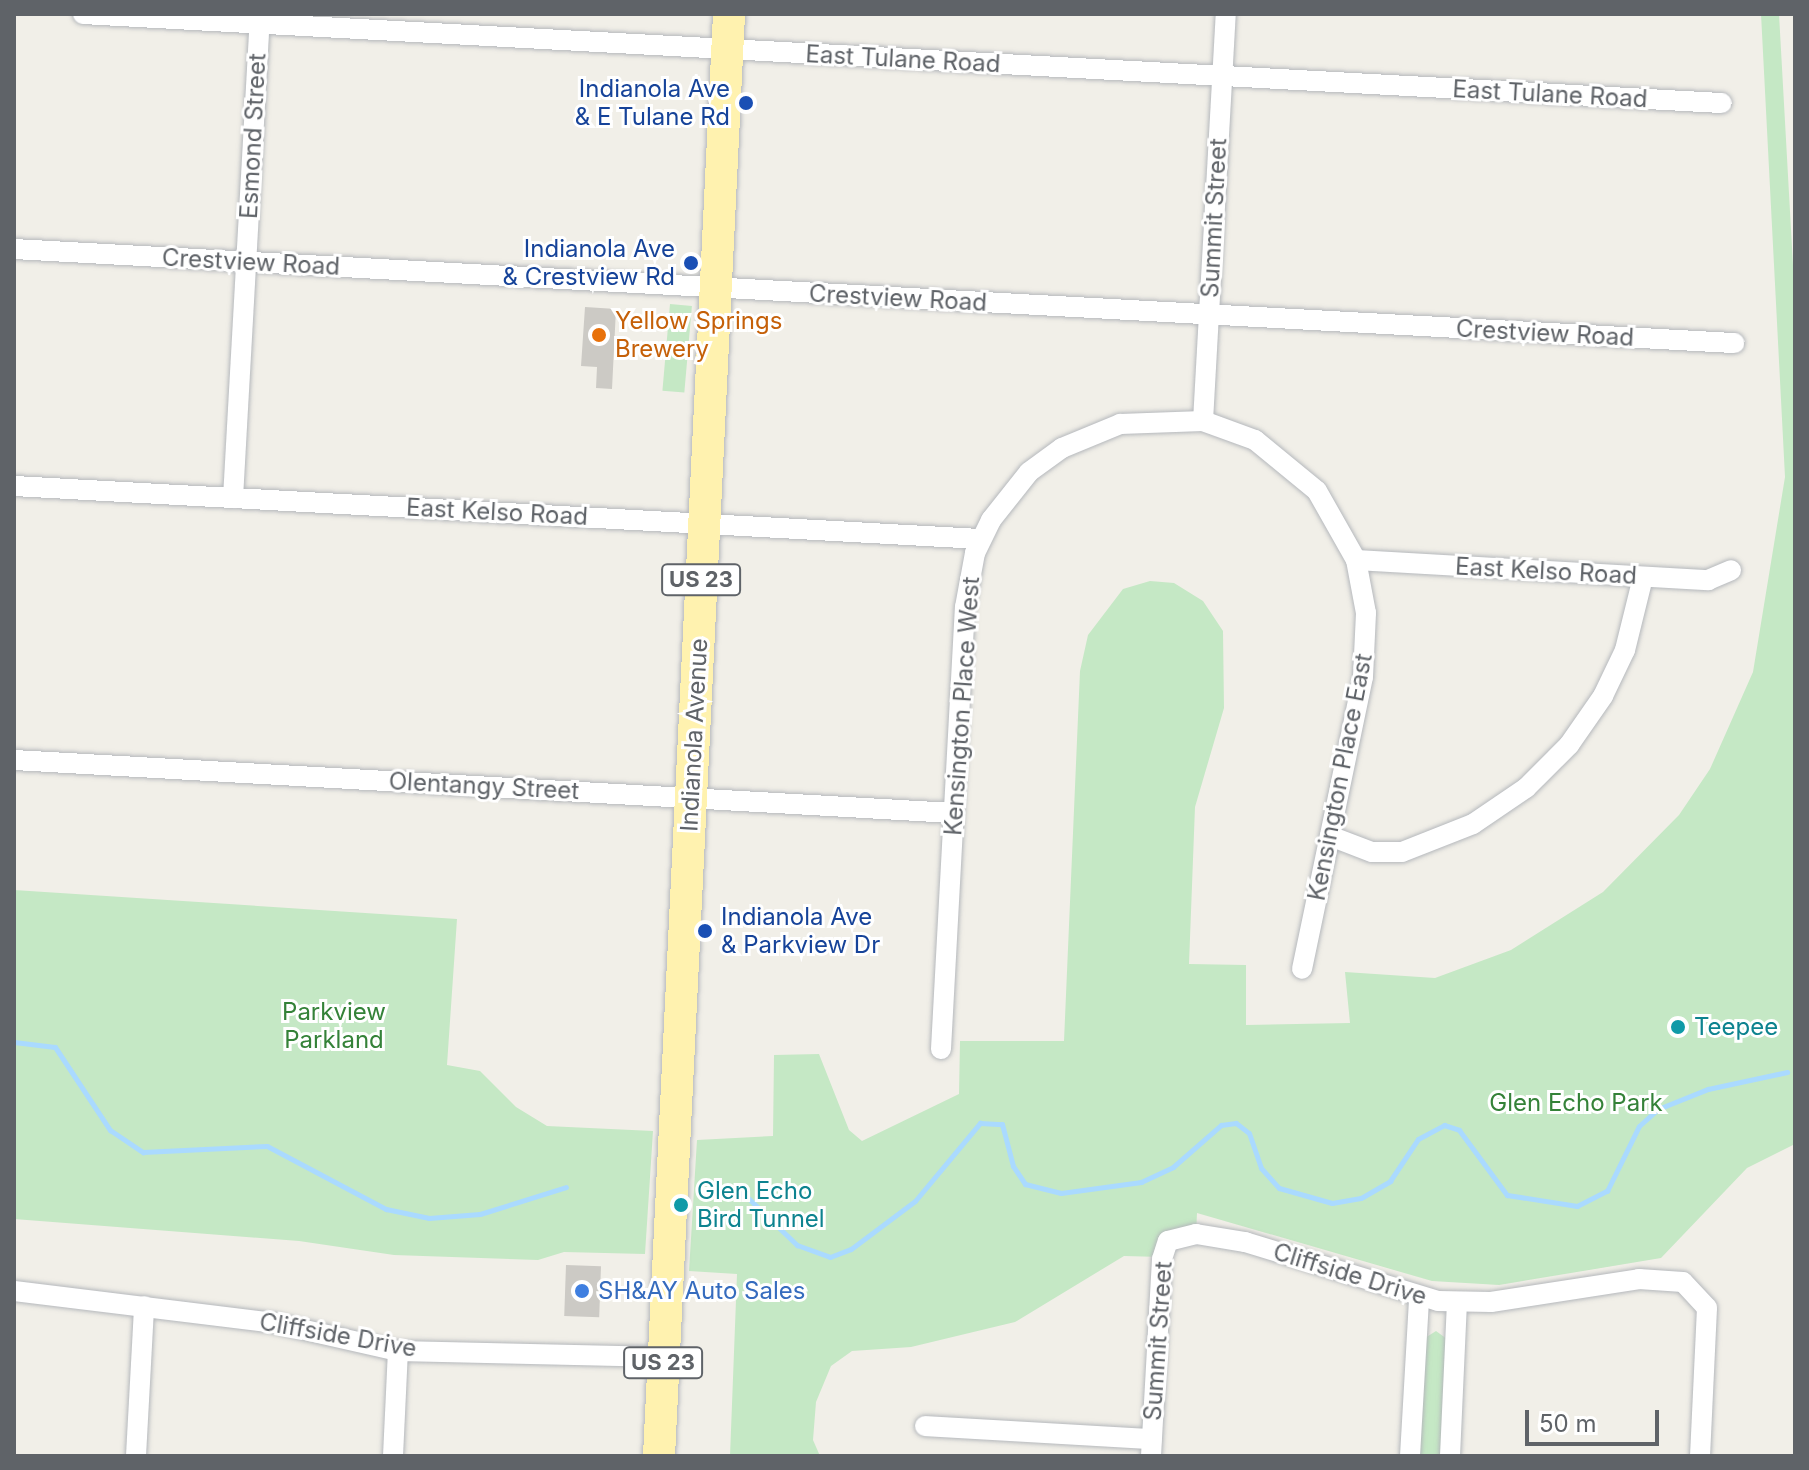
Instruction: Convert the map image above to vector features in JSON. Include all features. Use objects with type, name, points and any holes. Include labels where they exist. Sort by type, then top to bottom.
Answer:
[{"type":"main road","name":"Indianola Avenue","points":[[659,1456],[729,14]]},
{"type":"street","name":"East Tulane Road","points":[[83,14],[260,19],[727,49],[1722,103]]},
{"type":"street","name":"Summit Street","points":[[1203,421],[1226,14]]},
{"type":"street","name":"Esmond Street","points":[[233,498],[260,19]]},
{"type":"street","name":"Crestview Road","points":[[14,249],[1734,343]]},
{"type":"street","name":"Kensington Place West","points":[[941,1049],[965,607],[981,539],[1014,487],[1062,448],[1120,424],[1203,421]]},
{"type":"street","name":"Kensington Place East","points":[[1203,421],[1255,440],[1299,471],[1333,513],[1356,560],[1365,654],[1302,969]]},
{"type":"street","name":"East Kelso Road","points":[[14,486],[981,539]]},
{"type":"street","name":"East Kelso Road","points":[[1356,560],[1715,580],[1731,570]]},
{"type":"street","points":[[1330,836],[1372,852],[1402,852],[1473,824],[1526,788],[1569,745],[1603,696],[1625,650],[1643,577]]},
{"type":"street","name":"Olentangy Street","points":[[14,760],[954,813]]},
{"type":"street","name":"Summit Street","points":[[1151,1448],[1162,1259],[1168,1241],[1181,1235]]},
{"type":"street","name":"Cliffside Drive","points":[[1181,1235],[1245,1242],[1419,1298],[1457,1303],[1656,1278],[1683,1282],[1702,1298],[1707,1318],[1700,1456]]},
{"type":"street","name":"Cliffside Drive","points":[[14,1291],[289,1325],[398,1351],[663,1357]]},
{"type":"street","points":[[1410,1456],[1419,1298]]},
{"type":"street","points":[[1450,1456],[1457,1303]]},
{"type":"street","points":[[136,1456],[144,1306]]},
{"type":"street","points":[[393,1456],[398,1351]]},
{"type":"street","points":[[925,1426],[1151,1448]]},
{"type":"green space","name":"Glen Echo Park","points":[[1761,14],[1779,14],[1795,301],[1795,1144],[1747,1168],[1661,1258],[1499,1285],[1432,1281],[1197,1213],[1196,1234],[1162,1257],[1124,1256],[1015,1322],[911,1347],[852,1351],[831,1366],[816,1402],[813,1440],[820,1456],[730,1456],[737,1274],[689,1271],[697,1140],[773,1136],[774,1055],[819,1054],[849,1130],[862,1141],[959,1094],[960,1041],[1064,1041],[1080,671],[1088,635],[1123,589],[1150,581],[1174,583],[1203,601],[1223,631],[1224,708],[1195,807],[1189,964],[1246,965],[1246,1025],[1350,1023],[1345,972],[1435,978],[1511,950],[1603,892],[1679,815],[1710,769],[1753,672],[1785,477]]},
{"type":"green space","points":[[670,304],[692,306],[684,393],[662,391]]},
{"type":"green space","name":"Parkview Parkland","points":[[14,890],[457,919],[447,1065],[480,1071],[516,1107],[547,1126],[653,1131],[645,1254],[564,1252],[538,1260],[394,1255],[299,1241],[14,1219]]},
{"type":"green space","points":[[1436,1331],[1447,1339],[1443,1456],[1418,1456],[1425,1338]]},
{"type":"building","name":"Yellow Springs Brewery","points":[[585,307],[616,309],[612,389],[596,388],[597,367],[581,366]]},
{"type":"building","name":"SH&AY Auto Sales","points":[[566,1265],[601,1266],[599,1317],[564,1316]]},
{"type":"waterway","points":[[14,1042],[55,1047],[110,1130],[143,1152],[267,1146],[386,1209],[429,1218],[480,1214],[566,1187]]},
{"type":"waterway","points":[[717,1186],[746,1196],[797,1245],[830,1257],[851,1249],[915,1201],[980,1123],[1002,1124],[1013,1166],[1025,1184],[1061,1193],[1141,1182],[1173,1167],[1221,1125],[1236,1123],[1249,1133],[1261,1168],[1279,1188],[1332,1203],[1361,1198],[1390,1181],[1418,1139],[1444,1125],[1459,1130],[1507,1195],[1577,1206],[1607,1191],[1639,1126],[1658,1109],[1708,1089],[1787,1072]]},
{"type":"place","name":"Indianola Ave & E Tulane Rd","points":[[746,103]]},
{"type":"place","name":"Indianola Ave & Crestview Rd","points":[[691,263]]},
{"type":"place","name":"Yellow Springs Brewery","points":[[599,335]]},
{"type":"place","name":"Indianola Ave & Parkview Dr","points":[[705,931]]},
{"type":"place","name":"Teepee","points":[[1678,1027]]},
{"type":"place","name":"Glen Echo Bird Tunnel","points":[[681,1205]]},
{"type":"place","name":"SH&AY Auto Sales","points":[[582,1291]]}]
